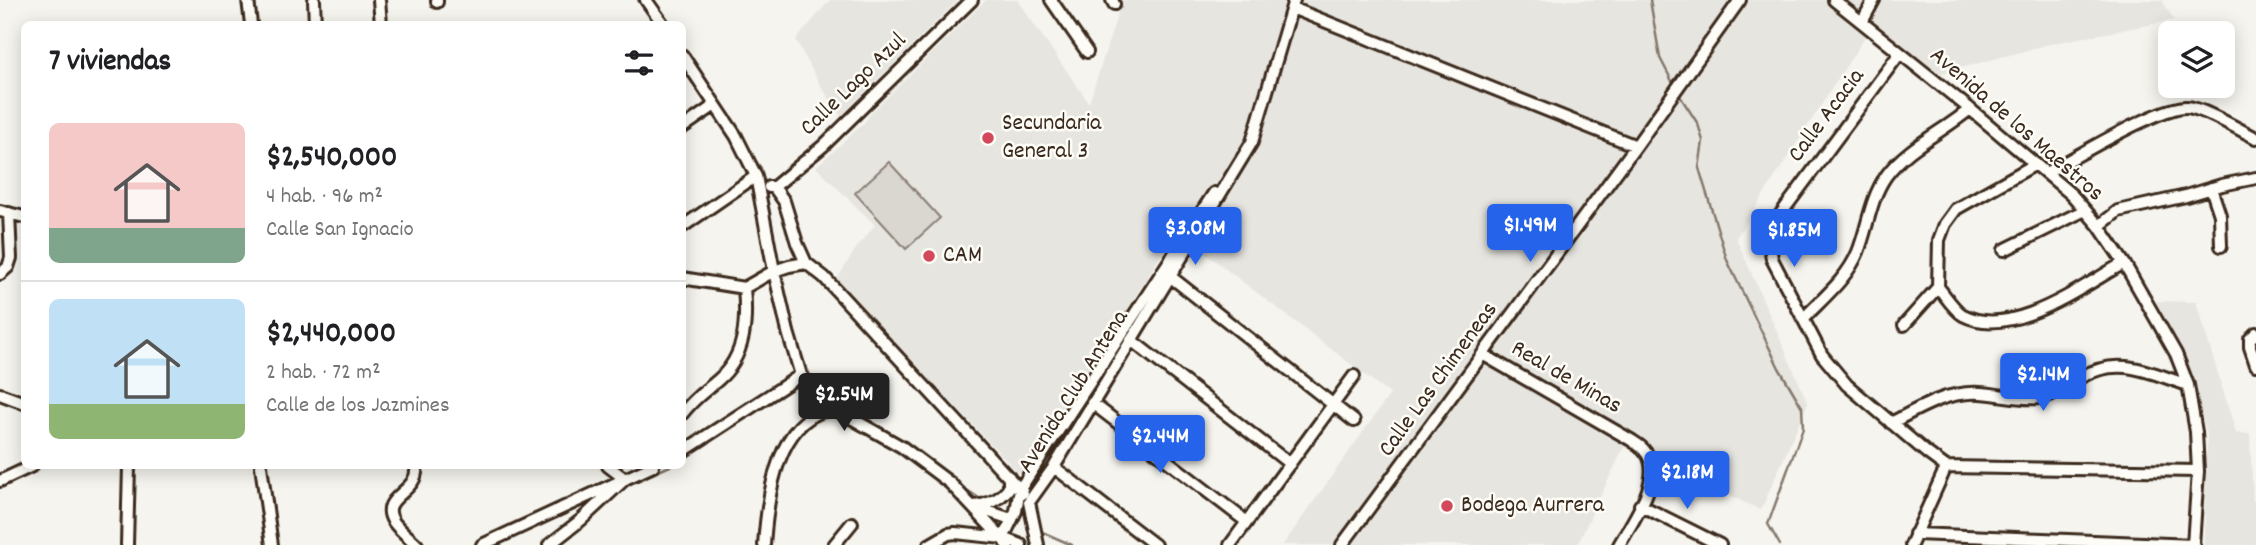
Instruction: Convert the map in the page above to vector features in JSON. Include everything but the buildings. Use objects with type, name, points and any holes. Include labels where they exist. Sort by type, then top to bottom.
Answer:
[{"type":"street","points":[[248,0],[251,21]]},
{"type":"street","points":[[314,0],[315,21]]},
{"type":"street","points":[[379,0],[382,21]]},
{"type":"street","points":[[646,0],[661,21]]},
{"type":"street","name":"Calle Lago Azul","points":[[774,187],[823,146],[972,0]]},
{"type":"street","name":"Calle Las Chimeneas","points":[[1342,545],[1636,146],[1740,0]]},
{"type":"street","name":"Avenida de los Maestros","points":[[1834,0],[1970,109],[2071,195],[2099,226],[2124,263],[2176,354],[2188,385],[2196,432],[2198,471],[2193,545]]},
{"type":"street","points":[[1862,22],[1874,0]]},
{"type":"street","points":[[1057,2],[1087,52]]},
{"type":"street","points":[[1291,3],[1636,146]]},
{"type":"street","name":"Avenida Club Antena","points":[[1038,545],[1029,502],[1054,467],[1252,142],[1291,3]]},
{"type":"street","name":"Avenida Club Antena","points":[[1005,542],[1020,489],[1239,155],[1291,3]]},
{"type":"street","name":"Calle Acacia","points":[[1900,53],[1777,219],[1769,237],[1772,258],[1822,355],[1839,375],[1891,423],[1946,467]]},
{"type":"street","points":[[686,61],[736,136],[756,176],[788,332],[801,375],[813,391],[834,409],[926,464],[990,512],[1013,515],[1029,502],[824,276],[806,263],[784,201],[774,187],[759,188]]},
{"type":"street","points":[[686,125],[715,105]]},
{"type":"street","points":[[2046,173],[2131,128],[2178,107],[2194,108],[2256,138]]},
{"type":"street","points":[[1803,319],[1845,277],[1857,253],[1877,192],[1886,176],[1903,157],[1970,109]]},
{"type":"street","points":[[1904,325],[1938,287],[1939,240],[1945,223],[1956,209],[2034,164]]},
{"type":"street","points":[[686,225],[756,176]]},
{"type":"street","points":[[2099,226],[2118,211],[2256,178]]},
{"type":"street","points":[[2211,188],[2220,215],[2221,246]]},
{"type":"street","points":[[2004,250],[2085,210]]},
{"type":"street","points":[[0,274],[8,267],[11,258],[4,212],[21,216]]},
{"type":"street","points":[[686,279],[744,288],[774,271],[806,263]]},
{"type":"street","points":[[1938,287],[1961,315],[1987,323],[2010,320],[2039,310],[2124,263]]},
{"type":"street","points":[[1171,277],[1354,421]]},
{"type":"street","points":[[686,409],[695,397],[721,378],[733,361],[745,333],[744,288]]},
{"type":"street","points":[[2256,334],[2250,339],[2250,347],[2256,365]]},
{"type":"street","points":[[1132,340],[1290,464]]},
{"type":"street","name":"Real de Minas","points":[[1483,355],[1645,450],[1651,463],[1652,479],[1619,545]]},
{"type":"street","points":[[1891,423],[1939,398],[1960,393],[2040,398],[2098,368],[2116,365],[2188,385]]},
{"type":"street","points":[[686,449],[801,375]]},
{"type":"street","points":[[1230,545],[1354,376]]},
{"type":"street","points":[[0,394],[21,401]]},
{"type":"street","points":[[1092,403],[1247,522]]},
{"type":"street","points":[[764,545],[774,481],[782,454],[792,436],[806,422],[817,414],[834,409]]},
{"type":"street","points":[[1054,467],[1155,545]]},
{"type":"street","points":[[2193,545],[1913,540],[1946,467],[2198,471]]},
{"type":"street","points":[[0,481],[24,469]]},
{"type":"street","points":[[127,545],[129,469]]},
{"type":"street","points":[[261,469],[272,545]]},
{"type":"street","points":[[416,545],[396,524],[389,511],[391,505],[414,481],[418,474],[417,469]]},
{"type":"street","points":[[612,469],[625,479]]},
{"type":"street","points":[[482,545],[625,479],[640,469]]},
{"type":"street","points":[[978,505],[996,500],[1006,493],[1009,477]]},
{"type":"street","points":[[549,545],[581,520],[625,479]]},
{"type":"street","points":[[978,505],[1005,542]]},
{"type":"street","points":[[1640,505],[1720,545]]},
{"type":"street","points":[[834,545],[852,523]]},
{"type":"street","points":[[929,545],[955,533],[1020,545]]},
{"type":"shaded area","points":[[830,0],[958,0],[841,116],[819,83],[796,40]]},
{"type":"shaded area","points":[[986,0],[1017,0],[1089,103],[1122,0],[2162,0],[2174,20],[2054,43],[1920,79],[1866,35],[1736,238],[1808,403],[1761,510],[1624,447],[1577,545],[1283,545],[1390,394],[1176,231],[1023,478],[836,281],[855,250],[875,225],[816,167],[864,123]]},
{"type":"shaded area","points":[[889,162],[940,218],[906,249],[855,193]]},
{"type":"shaded area","points":[[2156,301],[2196,302],[2236,433],[2250,434],[2253,501],[2256,501],[2256,545],[2204,545],[2207,435],[2188,364]]},
{"type":"waterway","points":[[638,0],[654,21]]},
{"type":"waterway","points":[[1650,0],[1660,58],[1675,87]]},
{"type":"waterway","points":[[1678,93],[1698,124],[1703,141],[1699,168],[1727,260],[1779,368],[1802,407],[1803,428],[1768,524],[1780,545]]},
{"type":"waterway","points":[[750,154],[761,168],[778,265]]},
{"type":"waterway","points":[[780,271],[800,353],[814,384],[894,436]]},
{"type":"waterway","points":[[779,383],[797,372]]},
{"type":"waterway","points":[[621,488],[663,469]]},
{"type":"waterway","points":[[955,482],[982,500]]},
{"type":"waterway","points":[[512,537],[596,500]]},
{"type":"waterway","points":[[1040,531],[1072,545]]},
{"type":"place","name":"Secundaria General 3","points":[[988,138]]},
{"type":"place","name":"CAM","points":[[929,256]]},
{"type":"place","name":"Bodega Aurrera","points":[[1447,506]]}]
